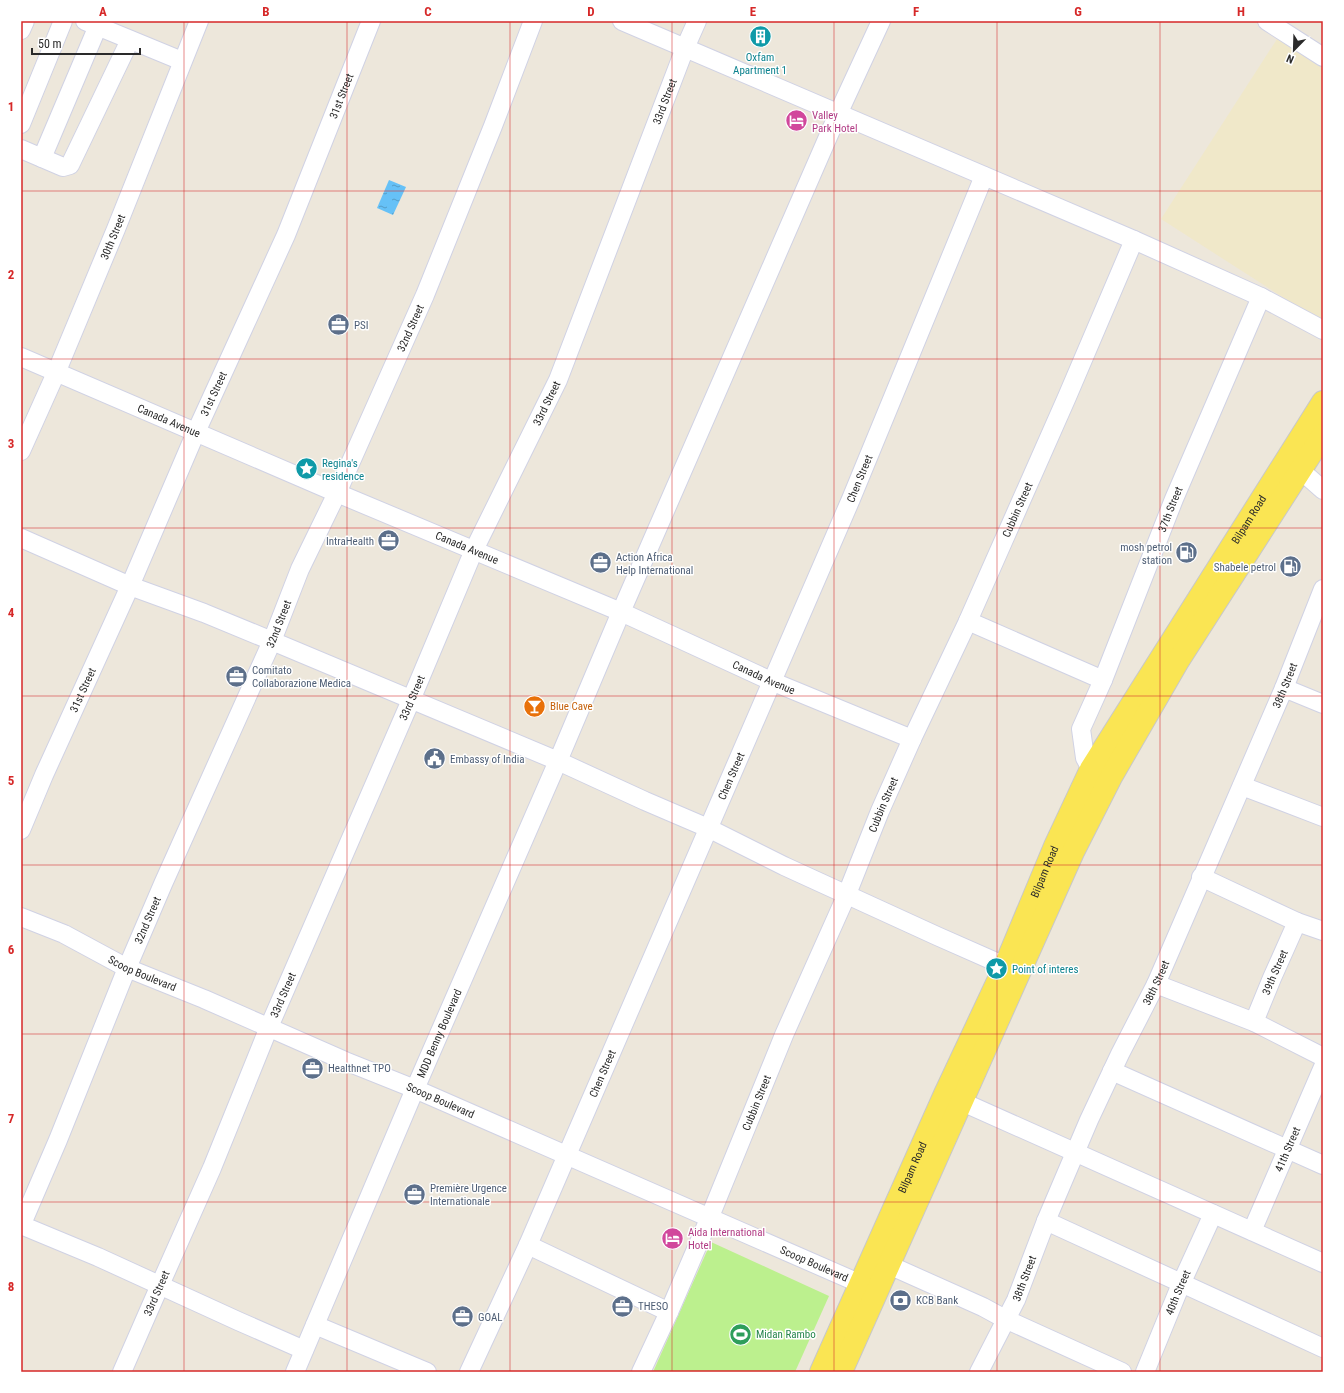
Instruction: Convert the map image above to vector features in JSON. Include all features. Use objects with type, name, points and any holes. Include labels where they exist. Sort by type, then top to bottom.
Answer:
[{"type":"main road","name":"Bilpam Road","points":[[821,1372],[861,1284],[1111,777],[1294,464],[1323,402]]},
{"type":"main road","name":"Bilpam Road","points":[[841,1372],[889,1266],[1005,966],[1055,846],[1091,770],[1294,464],[1323,435]]},
{"type":"street","points":[[21,30],[25,21]]},
{"type":"street","points":[[21,124],[63,21]]},
{"type":"street","name":"30th Street","points":[[21,451],[116,229],[199,21]]},
{"type":"street","name":"31st Street","points":[[21,830],[44,775],[130,586],[196,432],[286,235],[371,21]]},
{"type":"street","name":"32nd Street","points":[[21,1226],[58,1140],[127,968],[192,816],[272,641],[300,569],[337,493],[425,295],[490,134],[533,21]]},
{"type":"street","points":[[622,21],[1134,240],[1261,297],[1323,330]]},
{"type":"street","name":"33rd Street","points":[[122,1372],[212,1168],[269,1027],[411,700],[474,550],[558,380],[696,21]]},
{"type":"street","name":"MDD Benny Boulevard","points":[[296,1372],[415,1089],[558,761],[621,612],[838,114],[881,21]]},
{"type":"street","points":[[1267,21],[1323,57]]},
{"type":"street","points":[[42,158],[94,23],[130,40],[182,61]]},
{"type":"street","points":[[21,149],[63,168],[68,167],[72,162],[130,40]]},
{"type":"street","name":"Chen Street","points":[[469,1372],[528,1245],[851,499],[984,176]]},
{"type":"street","name":"Cubbin Street","points":[[641,1372],[669,1312],[709,1219],[784,1035],[847,894],[880,811],[912,739],[968,621],[1067,397],[1134,240]]},
{"type":"street","name":"37th Street","points":[[1091,770],[1085,758],[1081,729],[1103,680],[1174,499],[1261,297]]},
{"type":"street","name":"Canada Avenue","points":[[21,357],[337,493],[621,612],[771,681],[912,739]]},
{"type":"street","points":[[1294,464],[1323,490]]},
{"type":"street","points":[[21,538],[130,586],[204,613],[558,761],[708,828],[784,866],[1005,966]]},
{"type":"street","name":"38th Street","points":[[979,1372],[1016,1300],[1046,1221],[1112,1071],[1156,984],[1284,688],[1323,589]]},
{"type":"street","points":[[968,621],[1103,680]]},
{"type":"street","points":[[1284,688],[1323,704]]},
{"type":"street","points":[[1242,786],[1323,817]]},
{"type":"street","points":[[1201,878],[1298,922],[1323,931]]},
{"type":"street","name":"Scoop Boulevard","points":[[21,917],[64,934],[127,968],[269,1027],[345,1061],[415,1089],[709,1219],[861,1284]]},
{"type":"street","name":"39th Street","points":[[1254,1022],[1272,978],[1298,922]]},
{"type":"street","points":[[1156,984],[1254,1022],[1323,1056]]},
{"type":"street","name":"41th Street","points":[[1252,1231],[1323,1067]]},
{"type":"street","points":[[1112,1071],[1323,1165]]},
{"type":"street","points":[[953,1098],[1323,1263]]},
{"type":"street","name":"40th Street","points":[[1145,1372],[1181,1284],[1213,1214]]},
{"type":"street","points":[[1046,1221],[1323,1348]]},
{"type":"street","points":[[21,1226],[160,1284],[304,1350]]},
{"type":"street","points":[[528,1245],[669,1312]]},
{"type":"street","points":[[889,1266],[983,1307],[1097,1367],[1122,1372]]},
{"type":"street","points":[[315,1325],[427,1372]]},
{"type":"shaded area","points":[[1279,36],[1323,64],[1323,323],[1161,219]]},
{"type":"green space","name":"Midan Rambo","points":[[711,1242],[829,1296],[795,1372],[653,1372]]},
{"type":"water","points":[[389,180],[406,187],[393,215],[377,208]]},
{"type":"place","name":"Oxfam Apartment 1","points":[[760,37]]},
{"type":"place","name":"Valley Park Hotel","points":[[796,121]]},
{"type":"place","name":"PSI","points":[[338,325]]},
{"type":"place","name":"Regina's residence","points":[[306,469]]},
{"type":"place","name":"IntraHealth","points":[[389,541]]},
{"type":"place","name":"mosh petrol station","points":[[1187,553]]},
{"type":"place","name":"Action Africa Help International","points":[[600,563]]},
{"type":"place","name":"Shabele petrol","points":[[1291,567]]},
{"type":"place","name":"Comitato Collaborazione Medica","points":[[237,676]]},
{"type":"place","name":"Blue Cave","points":[[534,706]]},
{"type":"place","name":"Embassy of India","points":[[435,759]]},
{"type":"place","name":"Point of interes","points":[[997,969]]},
{"type":"place","name":"Healthnet TPO","points":[[312,1068]]},
{"type":"place","name":"Première Urgence Internationale","points":[[415,1194]]},
{"type":"place","name":"Aida International Hotel","points":[[672,1238]]},
{"type":"place","name":"KCB Bank","points":[[901,1300]]},
{"type":"place","name":"THESO","points":[[622,1306]]},
{"type":"place","name":"GOAL","points":[[462,1317]]},
{"type":"place","name":"Midan Rambo","points":[[741,1334]]}]
